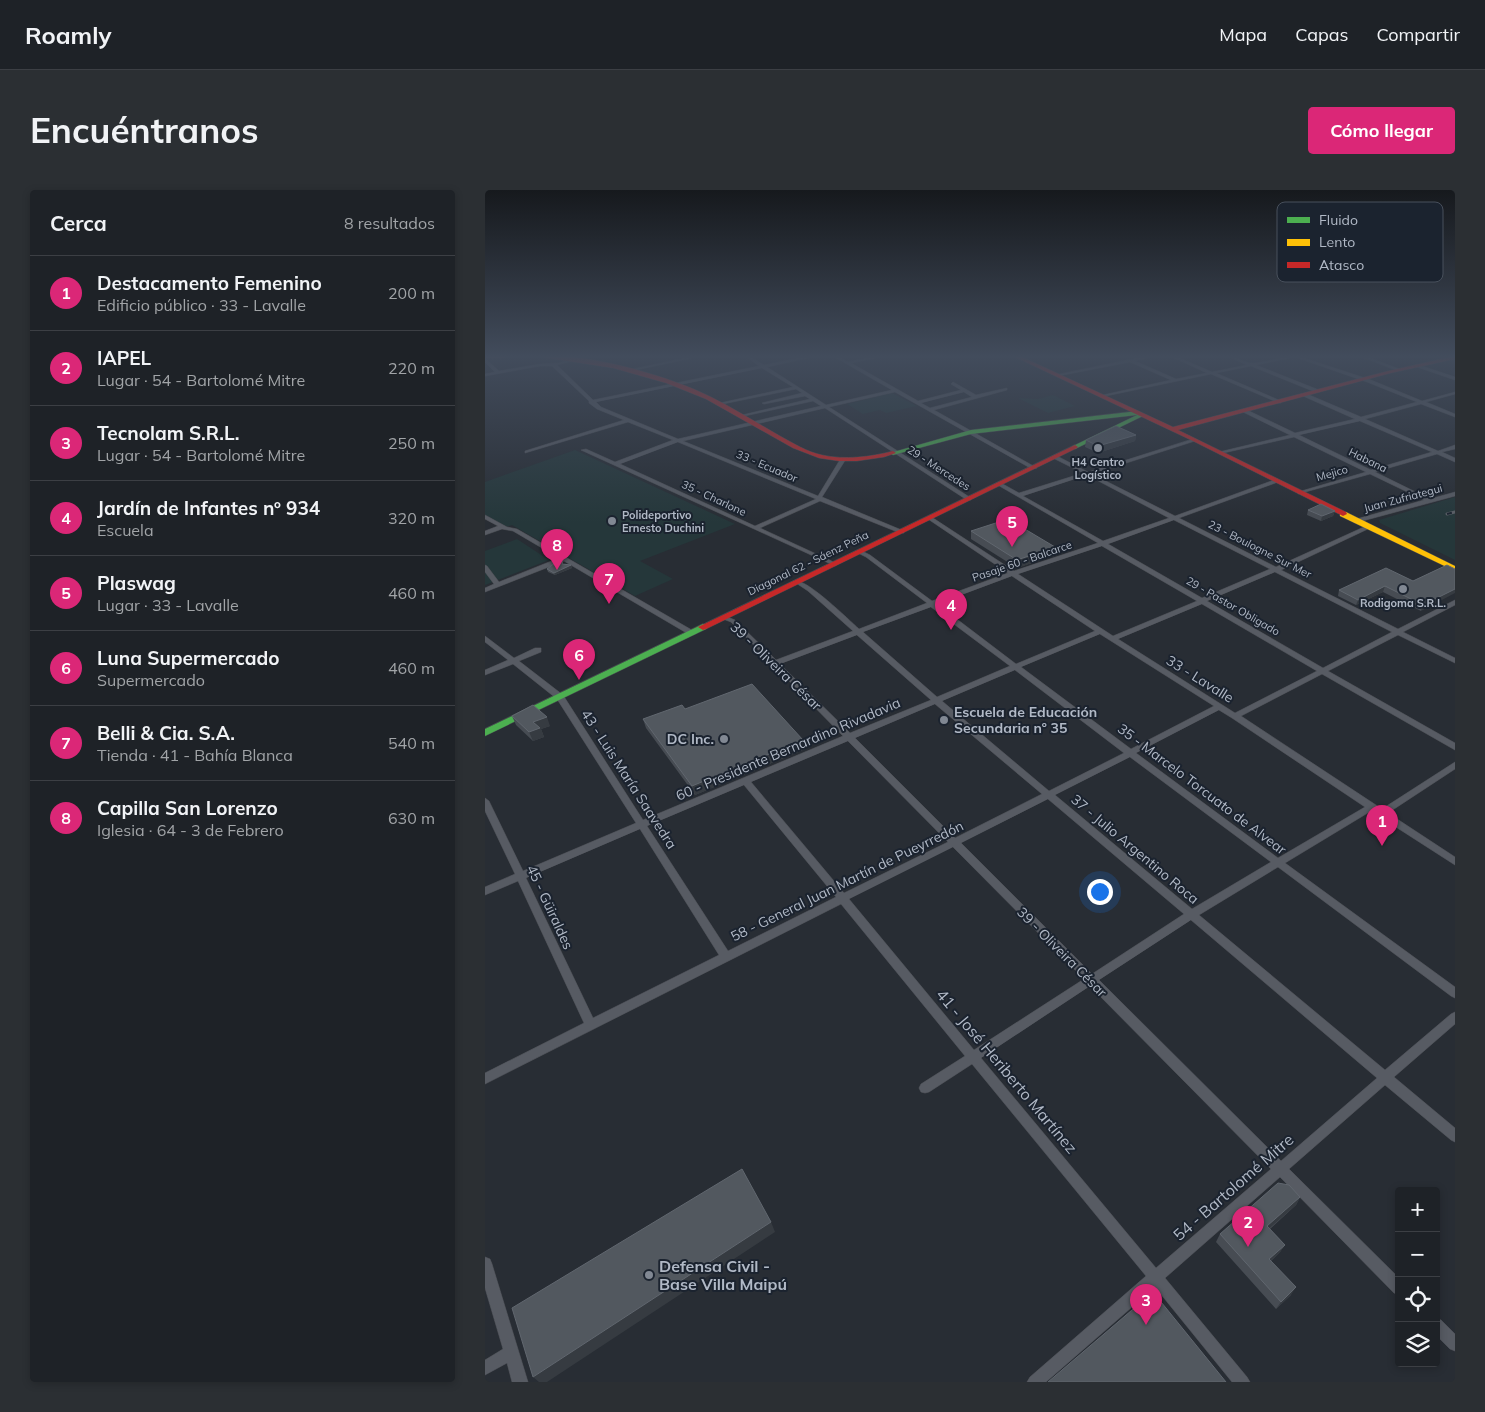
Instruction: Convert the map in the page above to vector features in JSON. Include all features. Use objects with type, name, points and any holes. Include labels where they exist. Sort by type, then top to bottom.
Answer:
[{"type":"street","name":"33 - Ecuador","points":[[608,412],[902,532]]},
{"type":"street","points":[[733,412],[805,452],[843,459],[869,458],[971,432],[1140,414]]},
{"type":"street","points":[[740,416],[759,412]]},
{"type":"street","points":[[615,464],[679,440],[804,412]]},
{"type":"street","name":"29 - Mercedes","points":[[833,412],[969,499]]},
{"type":"street","points":[[936,412],[1033,468]]},
{"type":"street","points":[[1135,412],[1455,569]]},
{"type":"street","points":[[1174,430],[1243,412]]},
{"type":"street","name":"Habana","points":[[1246,412],[1430,501]]},
{"type":"street","points":[[1343,412],[1455,460]]},
{"type":"street","points":[[1221,453],[1386,412]]},
{"type":"street","name":"Diagonal 62 - Sáenz Peña","points":[[485,733],[902,532],[1140,414]]},
{"type":"street","points":[[527,452],[628,420]]},
{"type":"street","points":[[1019,495],[1195,440]]},
{"type":"street","name":"Mejico","points":[[1300,493],[1455,447]]},
{"type":"street","name":"35 - Charlone","points":[[584,450],[835,564]]},
{"type":"street","name":"23 - Boulogne Sur Mer","points":[[1055,457],[1455,661]]},
{"type":"street","points":[[755,528],[819,498],[843,459]]},
{"type":"street","name":"Pasaje 60 - Balcarce","points":[[775,663],[1014,574],[1276,481]]},
{"type":"street","name":"29 - Pastor Obligado","points":[[999,484],[1455,747]]},
{"type":"street","name":"Juan Zufriategui","points":[[1355,521],[1455,494]]},
{"type":"street","points":[[485,517],[502,527],[515,530],[693,633]]},
{"type":"street","name":"33 - Lavalle","points":[[930,518],[1100,631],[1220,706],[1455,862]]},
{"type":"street","points":[[485,533],[502,527]]},
{"type":"street","points":[[1113,639],[1277,569],[1368,527]]},
{"type":"street","name":"35 - Marcelo Torcuato de Alvear","points":[[860,552],[1018,667],[1455,993]]},
{"type":"street","points":[[485,590],[563,559]]},
{"type":"street","points":[[485,567],[498,585]]},
{"type":"street","name":"37 - Julio Argentino Roca","points":[[798,582],[810,590],[937,701],[1455,1136]]},
{"type":"street","points":[[1235,716],[1455,602]]},
{"type":"street","name":"39 - Oliveira César","points":[[725,618],[733,621],[1395,1284]]},
{"type":"street","name":"60 - Presidente Bernardino Rivadavia","points":[[485,891],[747,782],[1100,631]]},
{"type":"street","name":"43 - Luis María Saavedra","points":[[485,638],[560,697],[726,957]]},
{"type":"street","points":[[485,673],[538,650]]},
{"type":"street","name":"58 - General Juan Martín de Pueyrredón","points":[[485,1079],[590,1024],[1050,795],[1220,706]]},
{"type":"street","points":[[1381,814],[1455,765]]},
{"type":"street","name":"41 - José Heriberto Martínez","points":[[747,782],[1242,1382]]},
{"type":"street","name":"45 - Güiraldes","points":[[485,801],[590,1024]]},
{"type":"street","points":[[925,1088],[1191,915],[1371,807]]},
{"type":"street","name":"54 - Bartolomé Mitre","points":[[1035,1382],[1455,1018]]},
{"type":"street","points":[[485,1264],[520,1382]]},
{"type":"street","points":[[1440,1329],[1455,1344]]},
{"type":"street","points":[[485,1368],[511,1352]]},
{"type":"shaded area","points":[[859,412],[873,412],[863,414]]},
{"type":"shaded area","name":"Polideportivo Ernesto Duchini","points":[[575,450],[735,524],[640,561],[673,579],[635,596],[512,525],[507,527],[485,516],[485,482]]},
{"type":"shaded area","points":[[1455,497],[1455,560],[1380,523],[1379,520]]},
{"type":"shaded area","points":[[517,539],[549,560],[485,585],[485,551]]},
{"type":"building","points":[[1116,426],[1136,435],[1098,446],[1086,440]]},
{"type":"building","points":[[1321,504],[1335,511],[1322,516],[1308,510]]},
{"type":"building","points":[[1008,519],[1055,547],[1017,560],[971,531]]},
{"type":"building","points":[[563,560],[562,564],[571,565],[554,573],[547,569],[552,565]]},
{"type":"building","name":"Rodigoma S.R.L.","points":[[1447,565],[1455,569],[1455,589],[1423,605],[1385,586],[1358,600],[1339,590],[1386,568],[1413,581]]},
{"type":"building","name":"DC Inc.","points":[[752,684],[803,740],[692,786],[643,719],[682,705],[685,709]]},
{"type":"building","points":[[533,705],[547,717],[533,722],[540,728],[529,732],[512,716]]},
{"type":"building","name":"Defensa Civil - Base Villa Maipú","points":[[742,1169],[771,1222],[533,1377],[512,1308]]},
{"type":"building","points":[[1278,1183],[1289,1185],[1300,1197],[1267,1226],[1285,1245],[1269,1259],[1296,1287],[1281,1302],[1220,1234]]},
{"type":"building","points":[[1153,1292],[1226,1382],[1048,1382]]},
{"type":"railway","points":[[1447,514],[1455,512]]},
{"type":"traffic: fast","points":[[893,453],[971,432],[1138,413]]},
{"type":"traffic: fast","points":[[1075,447],[1142,415]]},
{"type":"traffic: fast","points":[[485,733],[703,627]]},
{"type":"traffic: slow","points":[[1343,514],[1455,569]]},
{"type":"traffic: jam","points":[[733,412],[795,447],[821,457],[848,460],[893,453]]},
{"type":"traffic: jam","points":[[1135,412],[1343,514]]},
{"type":"traffic: jam","points":[[1174,429],[1240,412]]},
{"type":"traffic: jam","points":[[703,627],[1075,447]]},
{"type":"place","name":"H4 Centro Logístico","points":[[1098,448]]},
{"type":"place","name":"Polideportivo Ernesto Duchini","points":[[612,521]]},
{"type":"place","name":"Plaswag","points":[[1012,547]]},
{"type":"place","name":"Capilla San Lorenzo","points":[[557,570]]},
{"type":"place","name":"Rodigoma S.R.L.","points":[[1403,589]]},
{"type":"place","name":"Belli & Cia. S.A.","points":[[609,604]]},
{"type":"place","name":"Jardín de Infantes nº 934","points":[[951,630]]},
{"type":"place","name":"Luna Supermercado","points":[[579,680]]},
{"type":"place","name":"Escuela de Educación Secundaria nº 35","points":[[944,720]]},
{"type":"place","name":"DC Inc.","points":[[724,739]]},
{"type":"place","name":"Destacamento Femenino","points":[[1382,846]]},
{"type":"place","name":"IAPEL","points":[[1248,1247]]},
{"type":"place","name":"Defensa Civil - Base Villa Maipú","points":[[649,1275]]},
{"type":"place","name":"Tecnolam S.R.L.","points":[[1146,1325]]}]
